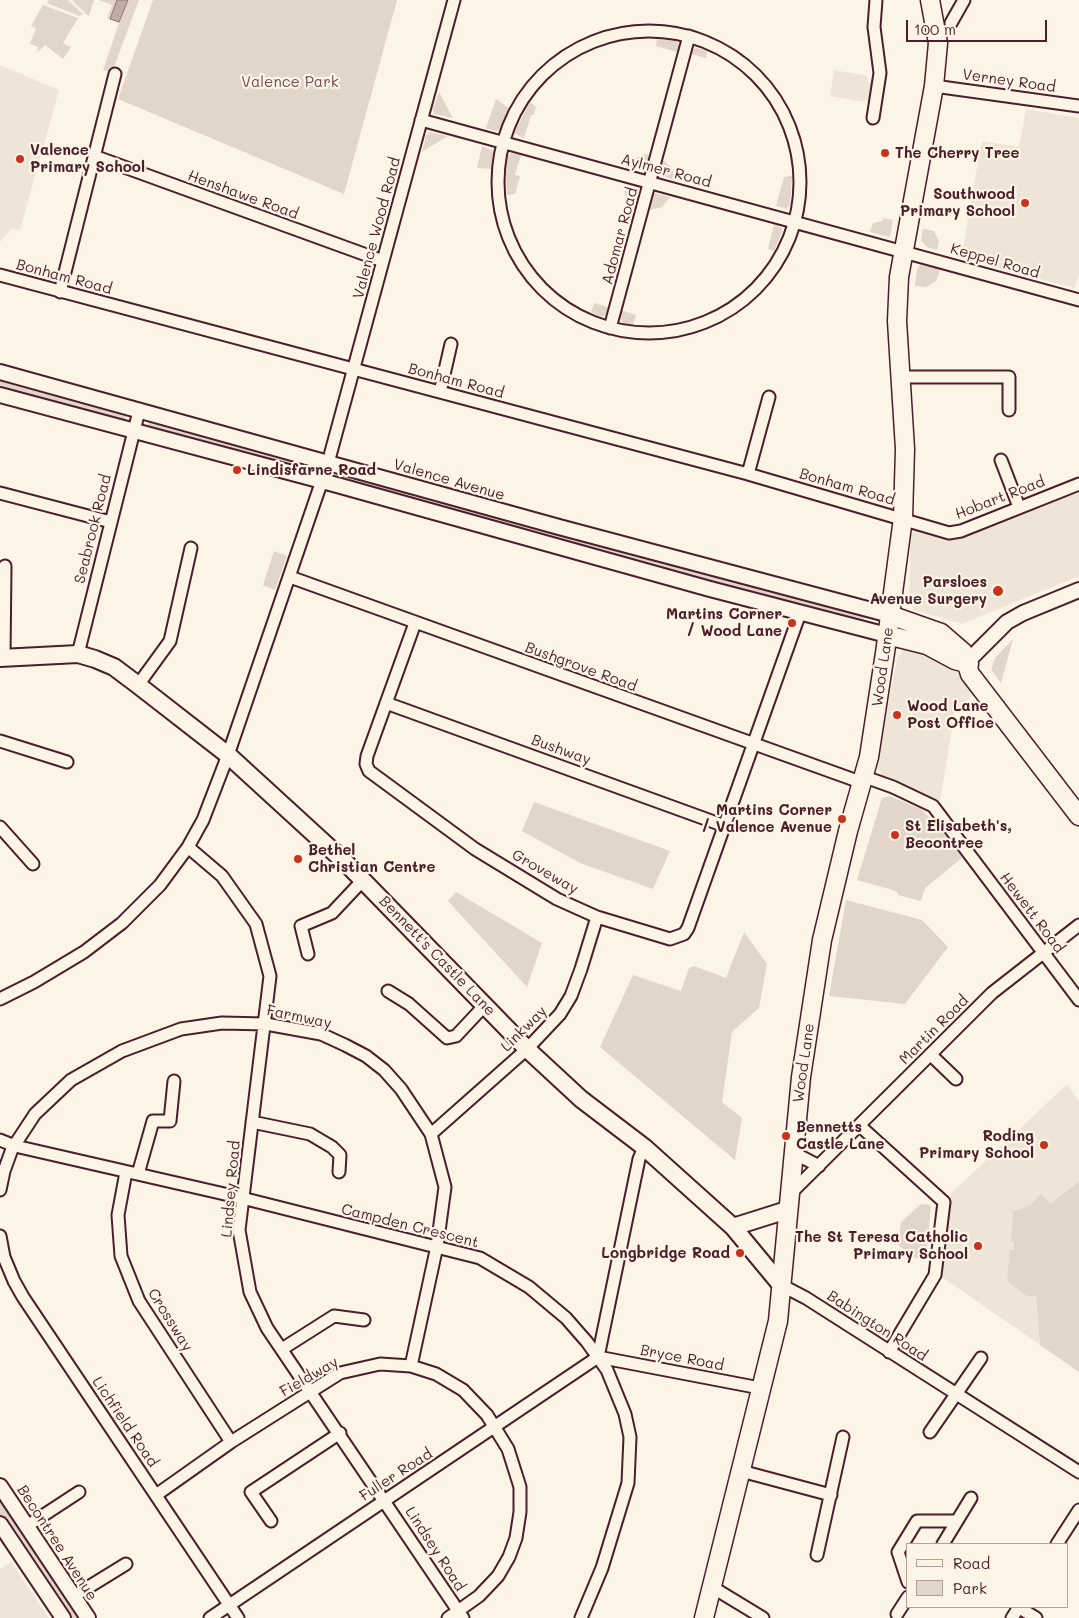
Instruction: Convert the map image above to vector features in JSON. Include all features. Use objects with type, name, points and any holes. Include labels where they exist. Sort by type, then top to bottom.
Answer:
[{"type":"main road","name":"Wood Lane","points":[[788,1202],[801,1077],[822,940],[848,831],[864,780],[888,635],[903,518],[905,449],[897,322],[904,251],[934,86],[938,43],[930,0]]},
{"type":"main road","points":[[890,615],[941,633],[963,652],[970,674],[1079,816]]},
{"type":"main road","points":[[888,635],[927,645],[955,660],[967,662],[1079,804]]},
{"type":"main road","name":"Bennett's Castle Lane","points":[[2,658],[78,654],[114,667],[228,755],[363,880],[527,1049],[581,1099],[644,1147],[732,1227],[781,1285]]},
{"type":"main road","points":[[704,1618],[778,1321],[788,1202],[732,1227]]},
{"type":"street","name":"Valence Wood Road","points":[[328,464],[454,0]]},
{"type":"street","points":[[873,118],[880,73],[874,26],[876,0]]},
{"type":"street","points":[[951,24],[964,0]]},
{"type":"street","points":[[635,32],[662,32],[689,36],[708,43],[742,62],[769,90],[780,107],[789,124],[799,162],[799,192],[795,221],[781,255],[771,270],[760,284],[732,308],[700,324],[664,332],[646,333],[610,328],[576,314],[554,298],[534,280],[514,249],[505,224],[499,197],[500,160],[504,142],[514,117],[528,93],[539,79],[567,56],[600,39],[635,32]]},
{"type":"street","name":"Adomar Road","points":[[610,328],[689,36]]},
{"type":"street","points":[[60,292],[115,74]]},
{"type":"street","name":"Verney Road","points":[[934,86],[1079,106]]},
{"type":"street","name":"Aylmer Road","points":[[421,120],[904,251]]},
{"type":"street","name":"Henshawe Road","points":[[94,156],[383,261]]},
{"type":"street","name":"Keppel Road","points":[[904,251],[1079,300]]},
{"type":"street","name":"Bonham Road","points":[[0,275],[748,474],[903,518]]},
{"type":"street","points":[[440,392],[452,344]]},
{"type":"street","name":"Valence Avenue","points":[[0,372],[328,464],[794,591],[890,615]]},
{"type":"street","points":[[900,376],[1009,377],[1009,410]]},
{"type":"street","points":[[0,395],[800,613],[888,635]]},
{"type":"street","points":[[748,474],[769,397]]},
{"type":"street","name":"Seabrook Road","points":[[78,654],[139,410]]},
{"type":"street","points":[[1001,460],[1020,507]]},
{"type":"street","points":[[0,999],[34,982],[84,952],[122,923],[160,885],[188,847],[203,820],[228,755],[328,464]]},
{"type":"street","name":"Hobart Road","points":[[903,518],[949,533],[961,532],[1079,484]]},
{"type":"street","points":[[0,492],[111,522]]},
{"type":"street","points":[[138,684],[170,641],[191,548]]},
{"type":"street","points":[[2,658],[5,566]]},
{"type":"street","name":"Bushgrove Road","points":[[290,577],[755,745],[864,780]]},
{"type":"street","points":[[967,662],[1007,622],[1079,590]]},
{"type":"street","name":"Groveway","points":[[415,623],[367,756],[366,764],[369,771],[475,849],[557,899],[597,917],[670,939],[684,934],[688,928],[755,745],[800,613]]},
{"type":"street","name":"Bushway","points":[[386,703],[725,826]]},
{"type":"street","points":[[0,741],[67,762]]},
{"type":"street","name":"Hewett Road","points":[[864,780],[893,787],[933,806],[1079,1000]]},
{"type":"street","points":[[0,828],[32,864]]},
{"type":"street","name":"Lindsey Road","points":[[188,847],[222,876],[256,924],[270,976],[266,1024],[239,1230],[250,1292],[268,1328],[384,1500],[456,1616]]},
{"type":"street","points":[[308,954],[301,926],[332,914],[363,880]]},
{"type":"street","name":"Linkway","points":[[431,1134],[527,1049],[560,1014],[571,996],[597,917]]},
{"type":"street","name":"Martin Road","points":[[788,1202],[819,1166],[992,993],[1079,925]]},
{"type":"street","points":[[388,991],[408,1004],[447,1038],[456,1036],[485,1006]]},
{"type":"street","name":"Farmway","points":[[15,1146],[26,1126],[52,1097],[71,1080],[122,1051],[181,1029],[222,1023],[266,1024],[321,1034],[366,1056],[384,1070],[401,1089],[431,1134],[445,1187],[437,1246],[411,1366]]},
{"type":"street","points":[[931,1055],[956,1079]]},
{"type":"street","name":"Crossway","points":[[174,1081],[170,1121],[153,1121],[132,1173],[118,1215],[121,1256],[139,1301],[232,1442]]},
{"type":"street","points":[[252,1122],[310,1134],[340,1154],[339,1172]]},
{"type":"street","points":[[860,1126],[944,1202],[935,1275],[889,1352]]},
{"type":"street","name":"Campden Crescent","points":[[0,1140],[15,1146],[242,1198],[480,1258],[528,1287],[566,1318],[598,1357],[617,1391],[625,1414],[630,1458],[628,1483],[618,1522],[581,1618]]},
{"type":"street","points":[[0,1190],[4,1171],[15,1146]]},
{"type":"street","points":[[598,1357],[639,1159],[644,1147]]},
{"type":"street","points":[[794,1154],[819,1166]]},
{"type":"street","name":"Lichfield Road","points":[[0,1236],[4,1257],[14,1282],[238,1618]]},
{"type":"street","name":"Babington Road","points":[[781,1285],[806,1298],[1079,1472]]},
{"type":"street","points":[[282,1349],[334,1316],[364,1320]]},
{"type":"street","name":"Bryce Road","points":[[598,1357],[760,1388]]},
{"type":"street","name":"Fuller Road","points":[[210,1618],[598,1357]]},
{"type":"street","points":[[930,1432],[981,1358]]},
{"type":"street","name":"Fieldway","points":[[156,1495],[232,1442],[340,1373],[380,1364],[411,1366],[436,1374],[463,1390],[496,1427],[508,1449],[520,1487],[520,1512],[516,1538],[498,1576],[456,1616]]},
{"type":"street","points":[[271,1521],[251,1492],[340,1433]]},
{"type":"street","points":[[817,1555],[843,1437]]},
{"type":"street","points":[[741,1471],[831,1495]]},
{"type":"street","name":"Becontree Avenue","points":[[0,1486],[88,1618]]},
{"type":"street","points":[[28,1526],[80,1492]]},
{"type":"street","points":[[944,1543],[971,1498]]},
{"type":"street","points":[[1059,1543],[1079,1510]]},
{"type":"street","points":[[906,1576],[898,1552],[917,1522],[957,1521]]},
{"type":"street","points":[[0,1524],[63,1618]]},
{"type":"street","points":[[74,1596],[126,1564]]},
{"type":"street","points":[[712,1587],[763,1618]]},
{"type":"street","points":[[897,1614],[906,1600]]},
{"type":"street","points":[[1020,1608],[1036,1618]]},
{"type":"shaded area","points":[[117,0],[128,0],[119,22],[110,19]]},
{"type":"shaded area","name":"Valence Primary School","points":[[0,65],[59,90],[20,230],[12,228],[0,242]]},
{"type":"shaded area","points":[[834,70],[868,76],[867,82],[873,84],[871,101],[865,100],[865,102],[830,96]]},
{"type":"shaded area","name":"Southwood Primary School","points":[[1026,109],[1079,118],[1079,274],[1074,288],[961,258],[982,141],[1019,147]]},
{"type":"shaded area","points":[[1079,491],[1079,576],[962,624],[914,610],[909,601],[911,535],[916,528],[956,535]]},
{"type":"shaded area","points":[[903,650],[914,650],[945,659],[967,685],[972,696],[955,711],[940,801],[882,776],[876,766],[897,659]]},
{"type":"shaded area","name":"The St Teresa Catholic Primary School","points":[[1067,1084],[1079,1101],[1079,1181],[1050,1204],[1041,1195],[1029,1206],[1013,1211],[1011,1241],[1014,1242],[1014,1250],[1010,1250],[1036,1296],[1040,1345],[939,1275],[944,1200]]},
{"type":"shaded area","points":[[11,1562],[49,1618],[0,1618],[0,1569]]},
{"type":"green space","points":[[49,0],[68,0],[83,14],[79,16],[47,3]]},
{"type":"green space","points":[[72,0],[94,0],[89,16],[87,15]]},
{"type":"green space","points":[[99,0],[139,0],[112,72],[103,70],[119,23],[107,18],[112,5]]},
{"type":"green space","name":"Valence Park","points":[[153,0],[397,0],[344,194],[118,99]]},
{"type":"green space","points":[[43,5],[78,18],[63,43],[71,47],[63,59],[45,45],[37,53],[38,47],[30,44],[36,28],[31,26]]},
{"type":"green space","points":[[657,39],[676,41],[679,45],[677,52],[656,46]]},
{"type":"green space","points":[[697,48],[707,51],[706,58],[691,54],[692,49]]},
{"type":"green space","points":[[439,92],[453,118],[434,114],[433,108]]},
{"type":"green space","points":[[496,99],[510,109],[501,130],[495,131],[486,128]]},
{"type":"green space","points":[[530,102],[536,107],[534,115],[531,115],[524,138],[514,133]]},
{"type":"green space","points":[[430,132],[448,136],[422,152],[426,136]]},
{"type":"green space","points":[[482,146],[494,151],[493,169],[477,168]]},
{"type":"green space","points":[[511,153],[521,155],[515,175],[520,176],[515,194],[507,195],[506,170],[508,156]]},
{"type":"green space","points":[[644,154],[649,155],[644,171],[627,167],[632,160]]},
{"type":"green space","points":[[662,159],[672,168],[675,180],[659,175]]},
{"type":"green space","points":[[792,176],[790,204],[787,209],[776,206],[784,177]]},
{"type":"green space","points":[[623,184],[640,189],[636,206],[626,197]]},
{"type":"green space","points":[[654,193],[670,197],[662,207],[649,210]]},
{"type":"green space","points":[[883,218],[893,220],[890,237],[870,232],[873,223],[882,221]]},
{"type":"green space","points":[[774,225],[782,228],[782,232],[774,251],[768,249]]},
{"type":"green space","points":[[923,229],[934,231],[939,242],[937,250],[927,247],[921,240]]},
{"type":"green space","points":[[920,265],[940,269],[936,281],[926,287],[915,286],[917,269]]},
{"type":"green space","points":[[594,303],[608,307],[606,315],[600,317],[591,312]]},
{"type":"green space","points":[[621,310],[636,315],[633,325],[623,323],[620,318]]},
{"type":"green space","points":[[0,377],[127,412],[124,424],[0,390]]},
{"type":"green space","points":[[150,417],[318,464],[315,475],[146,430]]},
{"type":"green space","points":[[338,469],[868,613],[862,624],[334,480]]},
{"type":"green space","points":[[274,551],[287,556],[275,590],[263,585]]},
{"type":"green space","points":[[1013,639],[1001,683],[991,670],[995,658]]},
{"type":"green space","points":[[889,796],[921,809],[939,827],[962,858],[925,888],[921,901],[898,895],[893,890],[857,880],[882,798]]},
{"type":"green space","points":[[534,802],[670,851],[653,889],[580,863],[522,831]]},
{"type":"green space","points":[[456,892],[542,943],[527,987],[448,901]]},
{"type":"green space","points":[[846,900],[922,920],[948,947],[905,1004],[829,996]]},
{"type":"green space","points":[[744,932],[767,964],[759,1008],[732,1032],[722,1102],[742,1118],[735,1160],[600,1047],[633,975],[681,991],[689,968],[694,966],[726,978]]},
{"type":"green space","points":[[1079,1181],[1079,1372],[1040,1345],[1036,1296],[1027,1296],[1007,1281],[1010,1250],[1014,1250],[1014,1242],[1011,1242],[1013,1211],[1029,1206],[1041,1194],[1050,1204]]},
{"type":"green space","points":[[921,1204],[931,1205],[926,1259],[915,1258],[898,1245],[901,1222]]},
{"type":"green space","points":[[0,1496],[81,1618],[67,1618],[0,1517]]},
{"type":"place","name":"The Cherry Tree","points":[[885,153]]},
{"type":"place","name":"Valence Primary School","points":[[20,159]]},
{"type":"place","name":"Southwood Primary School","points":[[1025,203]]},
{"type":"place","name":"Lindisfarne Road","points":[[237,470]]},
{"type":"place","name":"Parsloes Avenue Surgery","points":[[998,591]]},
{"type":"place","name":"Martins Corner / Wood Lane","points":[[792,623]]},
{"type":"place","name":"Wood Lane Post Office","points":[[897,715]]},
{"type":"place","name":"Martins Corner / Valence Avenue","points":[[842,819]]},
{"type":"place","name":"St Elisabeth's, Becontree","points":[[895,835]]},
{"type":"place","name":"Bethel Christian Centre","points":[[298,859]]},
{"type":"place","name":"Bennetts Castle Lane","points":[[786,1136]]},
{"type":"place","name":"Roding Primary School","points":[[1044,1145]]},
{"type":"place","name":"The St Teresa Catholic Primary School","points":[[978,1246]]},
{"type":"place","name":"Longbridge Road","points":[[740,1253]]}]
